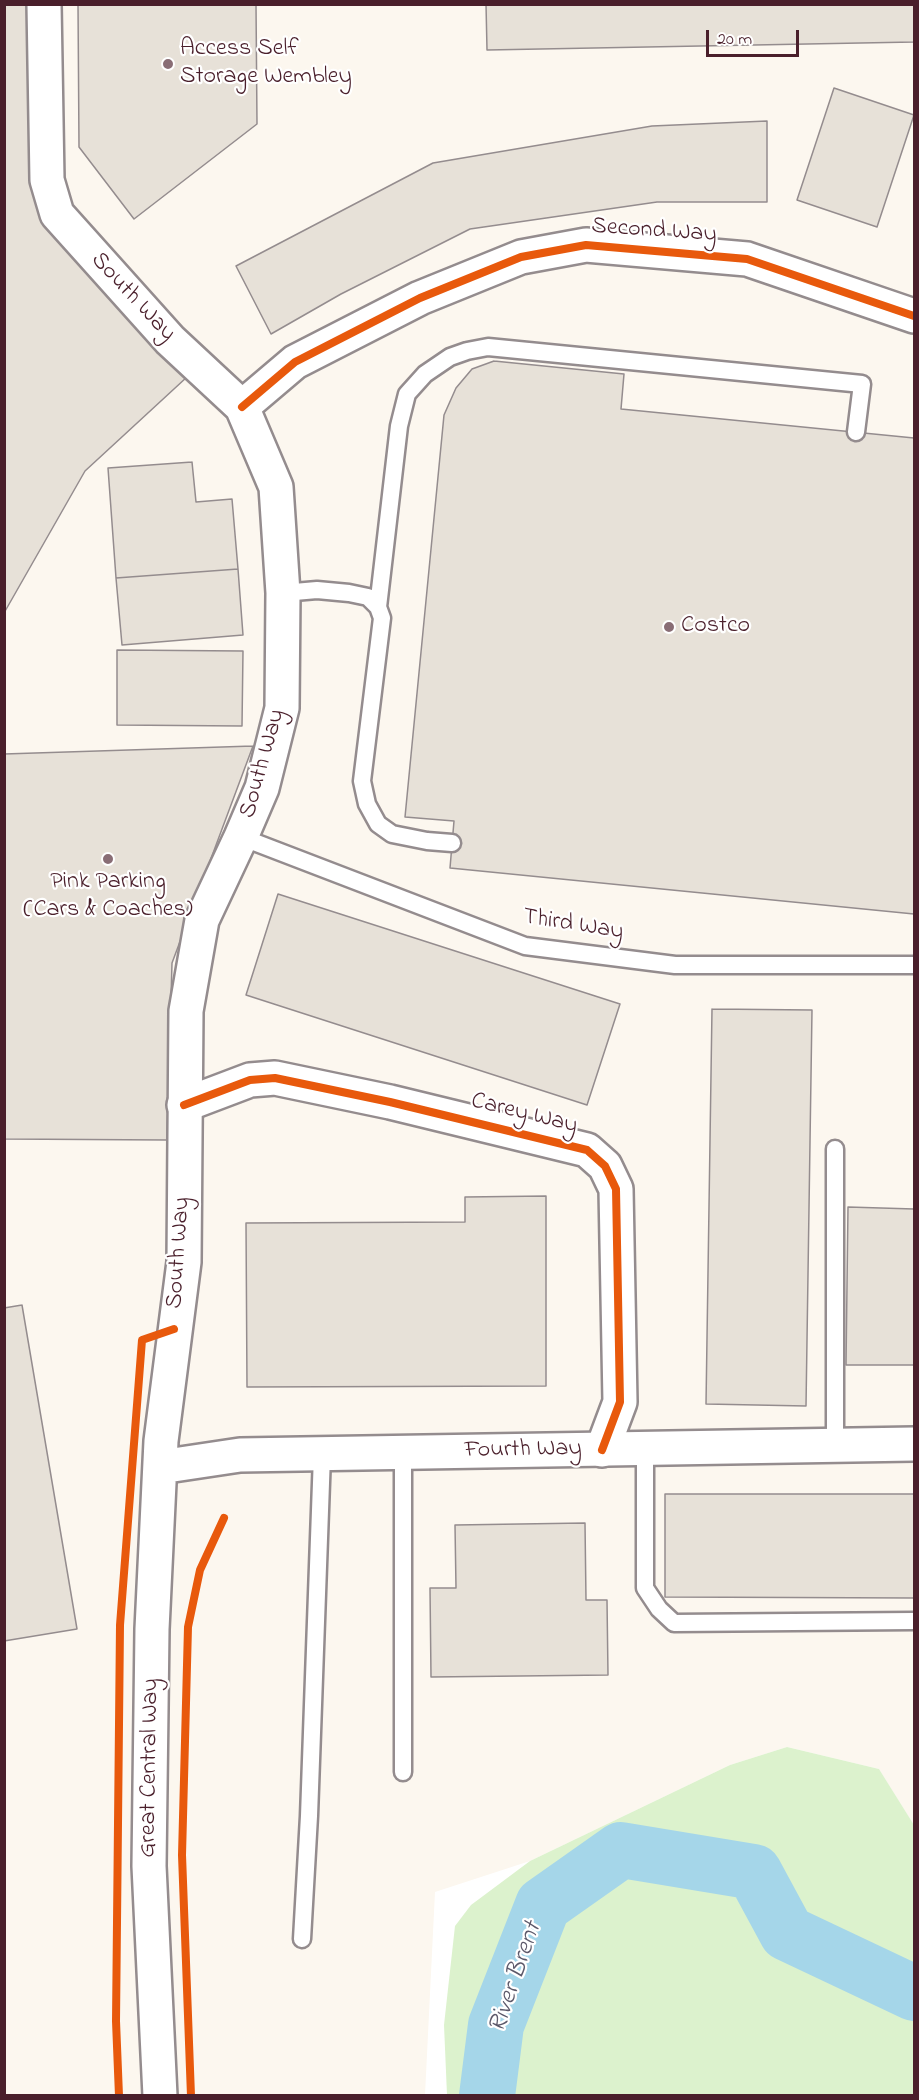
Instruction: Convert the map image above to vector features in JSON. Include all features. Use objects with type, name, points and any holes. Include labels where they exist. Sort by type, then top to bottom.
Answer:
[{"type":"main road","name":"South Way","points":[[44,4],[47,180],[57,214],[170,340],[242,407],[276,487],[283,593],[282,708],[262,788],[202,920],[186,1011],[184,1262],[160,1454]]},
{"type":"main road","name":"Second Way","points":[[242,407],[295,362],[420,298],[521,256],[586,244],[747,259],[915,316]]},
{"type":"main road","name":"Carey Way","points":[[184,1105],[250,1080],[275,1078],[390,1102],[587,1150],[605,1166],[616,1189],[620,1402],[602,1449]]},
{"type":"main road","name":"Fourth Way","points":[[160,1454],[198,1446],[240,1455],[322,1455],[915,1444]]},
{"type":"main road","name":"Great Central Way","points":[[160,1454],[152,1629],[149,1866],[160,2096]]},
{"type":"lane","points":[[378,607],[399,426],[407,394],[425,374],[450,357],[488,347],[862,384],[856,432]]},
{"type":"lane","points":[[283,593],[317,590],[349,593],[368,597],[378,607],[382,618],[362,781],[367,804],[378,824],[392,834],[452,843]]},
{"type":"lane","name":"Third Way","points":[[241,837],[525,946],[675,965],[915,965]]},
{"type":"lane","points":[[835,1149],[835,1445]]},
{"type":"lane","points":[[645,1449],[645,1588],[659,1609],[674,1623],[915,1621]]},
{"type":"lane","points":[[403,1453],[403,1772]]},
{"type":"lane","points":[[302,1939],[309,1816],[322,1455]]},
{"type":"shaded area","points":[[5,5],[914,5],[914,1825],[879,1769],[787,1747],[730,1765],[530,1861],[435,1892],[425,2095],[5,2096]]},
{"type":"green space","points":[[787,1747],[879,1769],[914,1825],[914,2095],[447,2095],[444,2025],[455,1926],[471,1905],[530,1861],[730,1765]]},
{"type":"building","points":[[4,4],[30,4],[43,199],[187,377],[85,471],[4,613]]},
{"type":"building","name":"Access Self Storage Wembley","points":[[78,4],[256,4],[257,124],[134,219],[79,147]]},
{"type":"building","points":[[486,4],[914,4],[914,42],[487,50]]},
{"type":"building","points":[[834,88],[914,115],[877,227],[797,200]]},
{"type":"building","points":[[767,121],[767,202],[657,202],[470,229],[341,294],[271,334],[236,266],[433,163],[652,126]]},
{"type":"building","name":"Costco","points":[[494,361],[624,374],[621,409],[914,438],[914,914],[450,868],[454,821],[405,817],[444,415],[456,388],[472,369]]},
{"type":"building","points":[[192,462],[196,502],[232,499],[238,569],[116,578],[108,468]]},
{"type":"building","points":[[238,569],[243,635],[122,645],[116,578]]},
{"type":"building","points":[[117,650],[243,651],[242,726],[117,725]]},
{"type":"building","name":"Pink Parking (Cars & Coaches)","points":[[253,746],[172,963],[167,1140],[4,1139],[4,754]]},
{"type":"building","points":[[278,894],[620,1004],[587,1105],[246,995]]},
{"type":"building","points":[[712,1009],[812,1010],[806,1406],[706,1404]]},
{"type":"building","points":[[546,1196],[546,1386],[247,1387],[246,1223],[465,1222],[465,1197]]},
{"type":"building","points":[[848,1207],[914,1209],[914,1365],[846,1365]]},
{"type":"building","points":[[22,1305],[77,1629],[4,1641],[4,1308]]},
{"type":"building","points":[[665,1494],[914,1494],[914,1598],[665,1597]]},
{"type":"building","points":[[585,1523],[586,1600],[607,1600],[608,1675],[431,1677],[430,1588],[456,1588],[455,1525]]},
{"type":"waterway","name":"River Brent","points":[[487,2096],[496,2025],[543,1905],[621,1850],[754,1872],[787,1933],[914,1993]]},
{"type":"cycle path","points":[[242,407],[295,362],[420,298],[521,257],[586,245],[747,259],[914,316]]},
{"type":"cycle path","points":[[184,1105],[250,1080],[275,1078],[390,1102],[587,1150],[605,1166],[616,1189],[620,1402],[602,1450]]},
{"type":"cycle path","points":[[119,2096],[116,2021],[120,1625],[142,1340],[174,1329]]},
{"type":"cycle path","points":[[191,2096],[182,1855],[188,1627],[200,1570],[224,1518]]},
{"type":"place","name":"Access Self Storage Wembley","points":[[168,64]]},
{"type":"place","name":"Costco","points":[[669,627]]},
{"type":"place","name":"Pink Parking (Cars & Coaches)","points":[[108,859]]}]
